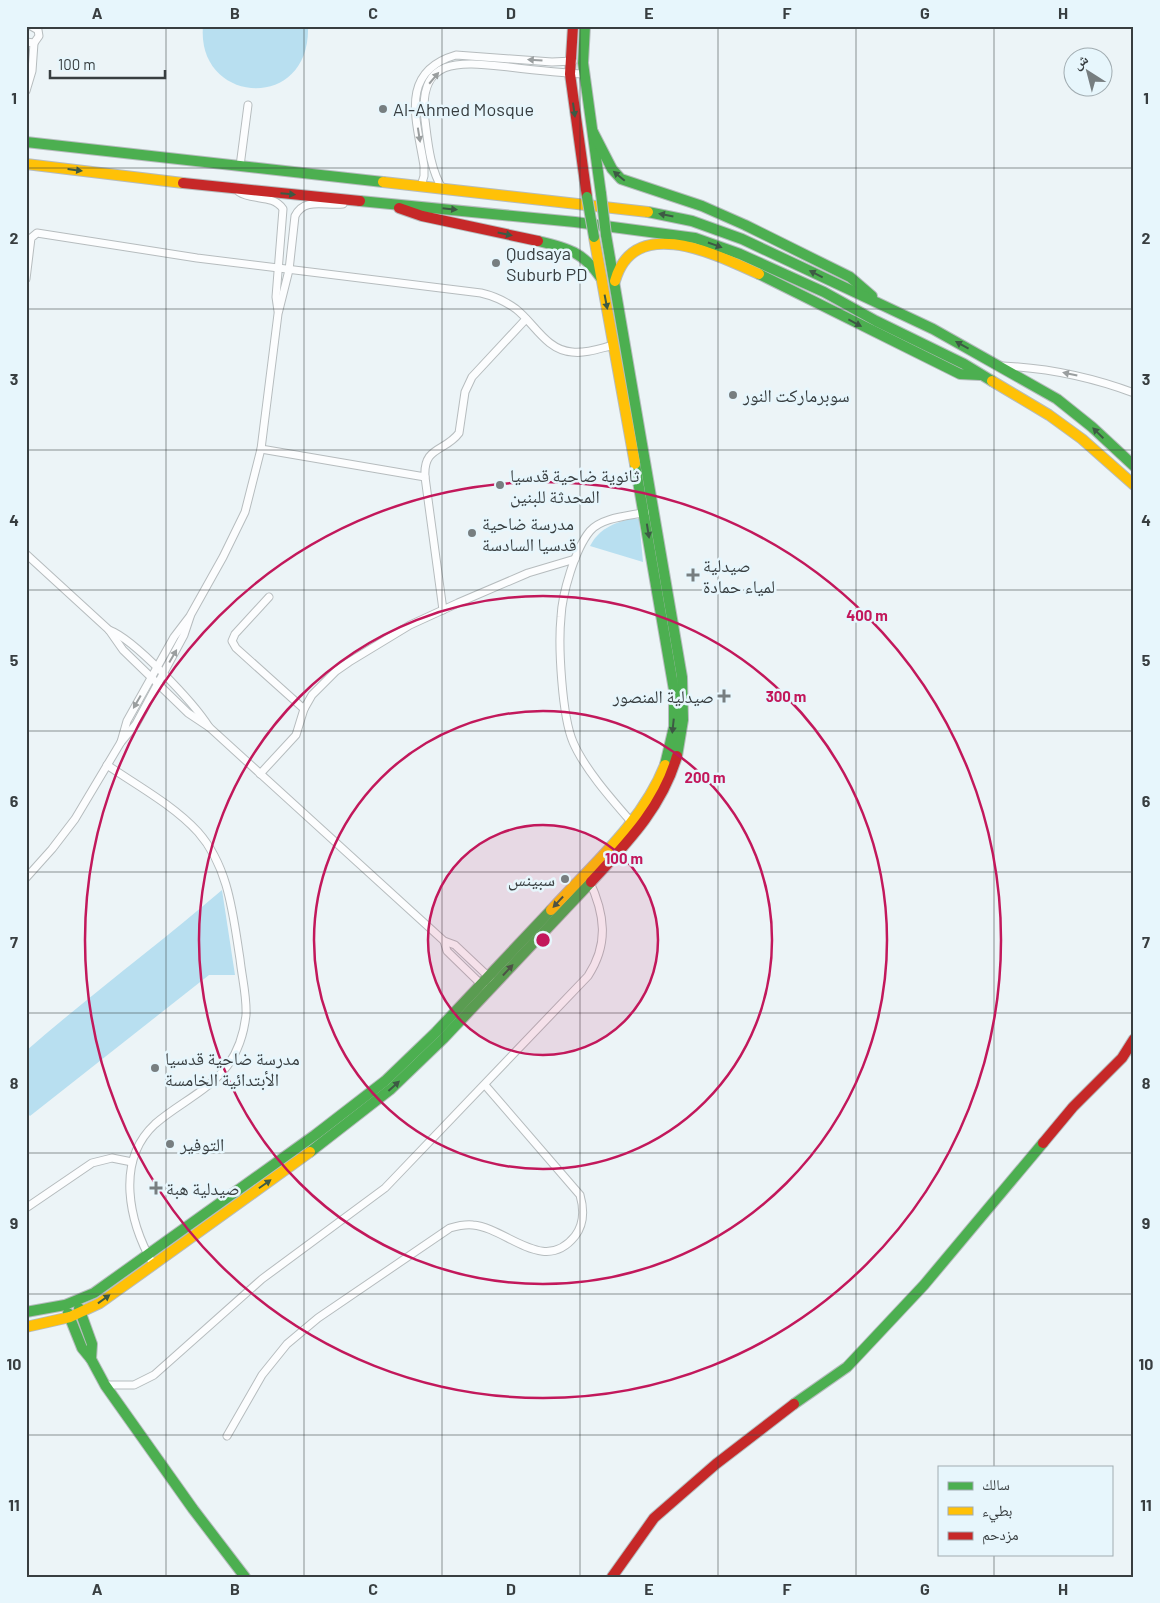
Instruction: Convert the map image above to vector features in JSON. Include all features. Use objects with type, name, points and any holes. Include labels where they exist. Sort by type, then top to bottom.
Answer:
[{"type":"main road","points":[[573,26],[569,61],[570,74],[587,197],[614,345],[650,512]]},
{"type":"main road","points":[[26,1312],[65,1306],[94,1293],[150,1259],[364,1112],[418,1064],[484,988],[590,882],[664,791],[678,760],[684,711],[650,512],[600,194],[583,59],[585,26]]},
{"type":"main road","points":[[593,132],[612,169],[621,179],[642,188],[702,206],[746,225],[850,277],[881,303]]},
{"type":"main road","points":[[26,142],[663,214],[692,220],[776,254],[881,303],[1000,366],[1057,399],[1092,427],[1134,466]]},
{"type":"main road","points":[[26,164],[236,189],[575,222],[695,238],[740,254],[824,292],[983,375],[1049,415],[1082,439],[1134,485]]},
{"type":"main road","points":[[391,203],[422,216],[564,247],[590,262],[601,278]]},
{"type":"main road","points":[[614,281],[622,263],[641,247],[656,242],[691,248],[776,282],[960,374],[983,375]]},
{"type":"main road","points":[[492,980],[585,873],[635,827]]},
{"type":"main road","points":[[612,1577],[654,1518],[716,1464],[768,1423],[847,1367],[924,1285],[1073,1107],[1122,1058],[1134,1039]]},
{"type":"main road","points":[[26,1326],[70,1317],[100,1303],[150,1259]]},
{"type":"main road","points":[[76,1302],[92,1344],[91,1359]]},
{"type":"main road","points":[[65,1306],[82,1348],[91,1359],[104,1385],[193,1509],[245,1577]]},
{"type":"street","points":[[26,27],[40,28],[39,36],[30,43],[32,71],[26,91]]},
{"type":"street","points":[[421,186],[424,166],[415,98],[423,76],[438,62],[456,55],[569,61],[583,59]]},
{"type":"street","points":[[503,66],[504,58]]},
{"type":"street","points":[[443,190],[432,165],[424,108],[425,90],[438,72],[447,66],[468,63],[585,74]]},
{"type":"street","points":[[240,166],[248,105]]},
{"type":"street","points":[[236,189],[244,195],[275,201],[283,209],[284,216],[276,297],[278,314]]},
{"type":"street","points":[[26,878],[76,819],[121,742],[136,724],[184,635],[190,616],[235,534],[252,488],[261,449],[278,314],[289,270],[295,216],[298,210],[305,204],[339,204],[353,200]]},
{"type":"street","points":[[284,216],[288,212],[295,216]]},
{"type":"street","points":[[26,279],[30,238],[37,233],[107,246],[481,293],[506,302],[551,344],[561,350],[583,352],[614,345]]},
{"type":"street","points":[[443,610],[425,468],[429,457],[459,433],[464,399],[472,377],[526,319]]},
{"type":"street","points":[[1000,366],[1034,368],[1066,373],[1106,383],[1134,394]]},
{"type":"street","points":[[261,449],[426,477]]},
{"type":"street","points":[[635,827],[583,760],[574,744],[568,724],[560,621],[576,559],[586,538],[596,526],[650,512]]},
{"type":"street","points":[[26,554],[109,630],[125,639],[198,711],[209,727]]},
{"type":"street","points":[[260,774],[296,735],[307,702],[324,682],[349,662],[410,625],[443,610],[528,573],[576,559]]},
{"type":"street","points":[[269,597],[234,634],[232,641],[236,648],[304,709]]},
{"type":"street","points":[[121,742],[127,721],[177,631],[190,616]]},
{"type":"street","points":[[109,630],[119,646],[193,717],[209,727],[444,941],[456,945],[492,980]]},
{"type":"street","points":[[107,765],[184,818],[212,850],[228,890],[245,996],[243,1032],[229,1064],[217,1078],[154,1125],[141,1142],[132,1162],[131,1200],[140,1237],[150,1259]]},
{"type":"street","points":[[104,1385],[134,1385],[154,1375],[255,1285],[385,1188],[588,976],[598,961],[602,945],[602,927],[600,911],[585,873]]},
{"type":"street","points":[[444,941],[447,951],[484,988]]},
{"type":"street","points":[[227,1436],[262,1375],[287,1344],[318,1318],[450,1228],[474,1225],[526,1247],[545,1251],[564,1246],[578,1232],[584,1214],[580,1195],[485,1085]]},
{"type":"street","points":[[26,1208],[92,1163],[112,1158],[132,1162]]},
{"type":"shaded area","points":[[203,26],[308,26],[304,54],[292,74],[274,85],[254,88],[234,84],[217,72],[206,52]]},
{"type":"shaded area","points":[[631,519],[639,519],[643,562],[590,546],[602,531]]},
{"type":"shaded area","points":[[222,890],[235,975],[209,975],[30,1116],[26,1112],[26,1051]]},
{"type":"traffic: fast","points":[[585,26],[583,63],[601,194]]},
{"type":"traffic: fast","points":[[593,132],[612,169],[621,179],[702,206],[745,225],[850,277],[872,296]]},
{"type":"traffic: fast","points":[[26,142],[383,182]]},
{"type":"traffic: fast","points":[[601,194],[606,235]]},
{"type":"traffic: fast","points":[[587,197],[594,237]]},
{"type":"traffic: fast","points":[[360,201],[575,222],[695,238],[740,254],[824,292],[876,321],[964,364],[992,381]]},
{"type":"traffic: fast","points":[[648,212],[692,221],[742,239],[933,329],[1057,399],[1092,427],[1134,466]]},
{"type":"traffic: fast","points":[[606,235],[682,677],[683,720],[677,756]]},
{"type":"traffic: fast","points":[[538,241],[574,252],[588,262],[601,278]]},
{"type":"traffic: fast","points":[[759,274],[960,374],[980,375]]},
{"type":"traffic: fast","points":[[635,464],[674,690],[674,727],[665,765]]},
{"type":"traffic: fast","points":[[310,1152],[391,1089],[443,1039],[591,882]]},
{"type":"traffic: fast","points":[[26,1312],[65,1305],[94,1293],[315,1135],[385,1081],[436,1032],[551,910]]},
{"type":"traffic: fast","points":[[794,1404],[847,1367],[924,1285],[1043,1143]]},
{"type":"traffic: fast","points":[[79,1308],[92,1344],[91,1359]]},
{"type":"traffic: fast","points":[[68,1313],[82,1348],[91,1359],[105,1385],[193,1509],[245,1577]]},
{"type":"traffic: slow","points":[[26,164],[183,183]]},
{"type":"traffic: slow","points":[[383,182],[648,212]]},
{"type":"traffic: slow","points":[[594,237],[635,464]]},
{"type":"traffic: slow","points":[[615,281],[625,260],[640,249],[658,244],[678,245],[700,250],[759,274]]},
{"type":"traffic: slow","points":[[992,381],[1049,415],[1082,439],[1134,485]]},
{"type":"traffic: slow","points":[[551,910],[630,825],[655,786],[665,765]]},
{"type":"traffic: slow","points":[[26,1327],[70,1317],[100,1303],[310,1152]]},
{"type":"traffic: jam","points":[[573,26],[570,74],[587,197]]},
{"type":"traffic: jam","points":[[183,183],[360,201]]},
{"type":"traffic: jam","points":[[399,208],[422,216],[538,241]]},
{"type":"traffic: jam","points":[[591,882],[642,824],[662,792],[677,756]]},
{"type":"traffic: jam","points":[[1043,1143],[1073,1107],[1122,1058],[1134,1039]]},
{"type":"traffic: jam","points":[[612,1577],[654,1518],[716,1464],[794,1404]]},
{"type":"place","name":"Al-Ahmed Mosque","points":[[383,109]]},
{"type":"place","name":"Qudsaya Suburb PD","points":[[496,263]]},
{"type":"place","name":"سوبرماركت النور","points":[[733,395]]},
{"type":"place","name":"ثانوية ضاحية قدسيا المحدثة للبنين","points":[[500,485]]},
{"type":"place","name":"مدرسة ضاحية قدسيا السادسة","points":[[472,533]]},
{"type":"place","name":"صيدلية لمياء حمادة","points":[[693,575]]},
{"type":"place","name":"صيدلية المنصور","points":[[724,696]]},
{"type":"place","name":"سبينس","points":[[565,879]]},
{"type":"place","name":"مدرسة ضاحية قدسيا الأبتدائية الخامسة","points":[[155,1068]]},
{"type":"place","name":"التوفير","points":[[170,1144]]},
{"type":"place","name":"صيدلية هبة","points":[[156,1188]]}]
